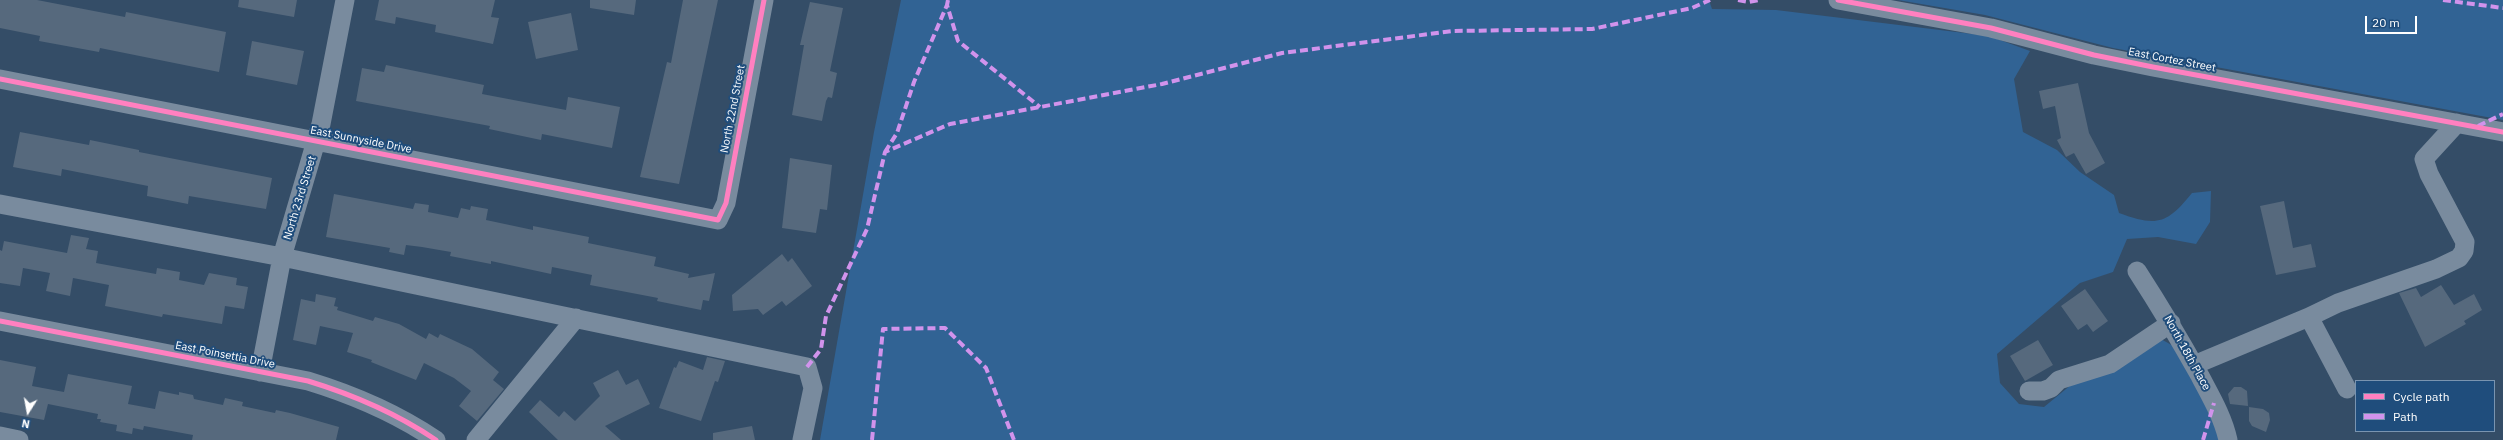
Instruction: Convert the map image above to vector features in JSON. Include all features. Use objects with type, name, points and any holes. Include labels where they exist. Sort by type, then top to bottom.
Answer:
[{"type":"street","name":"North 23rd Street","points":[[260,372],[282,257],[317,141],[345,0]]},
{"type":"street","name":"North 22nd Street","points":[[718,220],[726,203],[764,0]]},
{"type":"street","name":"East Cortez Street","points":[[1838,0],[1991,28],[2094,55],[2153,67],[2503,132]]},
{"type":"street","name":"East Sunnyside Drive","points":[[0,79],[718,220]]},
{"type":"street","points":[[2194,365],[2309,317],[2338,303],[2436,269],[2459,258],[2464,251],[2465,242],[2429,174],[2424,159],[2457,123]]},
{"type":"street","points":[[0,204],[282,257],[807,367],[813,388],[802,440]]},
{"type":"street","name":"North 18th Place","points":[[2137,271],[2171,323],[2194,365],[2225,426],[2228,440]]},
{"type":"street","points":[[2309,317],[2347,389]]},
{"type":"street","points":[[476,440],[576,318]]},
{"type":"street","name":"East Poinsettia Drive","points":[[0,321],[308,381],[352,395],[410,423],[436,440]]},
{"type":"street","points":[[2029,391],[2043,391],[2059,380],[2110,364],[2171,323]]},
{"type":"street","points":[[0,436],[19,440]]},
{"type":"shaded area","points":[[901,0],[1709,0],[1712,9],[1776,10],[1989,36],[2030,51],[2014,79],[2023,132],[2057,150],[2080,172],[2114,195],[2119,213],[2143,220],[2160,220],[2168,217],[2192,193],[2211,191],[2210,222],[2196,244],[2158,237],[2127,239],[2113,272],[2080,283],[1997,354],[2000,383],[2019,404],[2044,407],[2077,380],[2159,338],[2177,348],[2223,440],[820,440],[874,132]]},
{"type":"shaded area","points":[[1898,0],[2503,0],[2503,120],[2113,48],[1985,15]]},
{"type":"building","points":[[0,0],[37,0],[125,17],[126,12],[226,32],[219,72],[100,48],[99,52],[39,41],[40,36],[0,28]]},
{"type":"building","points":[[239,0],[297,0],[294,17],[238,7]]},
{"type":"building","points":[[379,0],[495,0],[491,17],[499,18],[493,44],[435,32],[436,25],[396,17],[395,24],[375,20]]},
{"type":"building","points":[[590,0],[636,0],[634,15],[590,8]]},
{"type":"building","points":[[683,0],[718,0],[679,184],[640,177],[667,62],[671,63]]},
{"type":"building","points":[[810,2],[843,8],[830,71],[837,73],[832,98],[828,97],[826,101],[822,121],[792,115],[804,45],[800,45]]},
{"type":"building","points":[[571,13],[578,50],[536,59],[528,22]]},
{"type":"building","points":[[252,41],[304,51],[297,85],[246,75]]},
{"type":"building","points":[[386,65],[484,85],[482,94],[566,110],[568,97],[620,107],[612,148],[542,134],[541,140],[489,129],[490,126],[356,101],[362,68],[384,72]]},
{"type":"building","points":[[2078,83],[2089,133],[2105,163],[2086,174],[2074,153],[2066,157],[2057,140],[2061,138],[2055,106],[2043,109],[2039,91]]},
{"type":"building","points":[[20,132],[89,145],[90,140],[139,150],[139,152],[272,178],[266,209],[189,196],[188,204],[147,196],[148,186],[62,169],[61,176],[13,167]]},
{"type":"building","points":[[790,158],[832,165],[827,210],[820,209],[816,233],[782,228]]},
{"type":"building","points":[[334,194],[413,209],[415,203],[429,205],[428,212],[458,218],[461,208],[470,210],[471,206],[488,209],[486,220],[533,230],[533,226],[589,237],[588,243],[656,257],[654,266],[689,274],[688,278],[715,273],[709,301],[703,300],[701,310],[657,301],[658,298],[590,285],[592,275],[552,267],[551,274],[491,261],[491,264],[450,256],[451,252],[406,245],[404,255],[389,252],[390,248],[326,237]]},
{"type":"building","points":[[2284,201],[2293,248],[2311,244],[2316,267],[2276,275],[2260,206]]},
{"type":"building","points":[[71,235],[89,238],[86,249],[98,251],[96,263],[156,274],[157,268],[180,272],[179,280],[204,285],[209,273],[237,278],[236,285],[248,287],[244,309],[225,306],[222,324],[163,314],[162,317],[105,306],[109,285],[73,278],[70,296],[46,291],[50,273],[23,268],[20,286],[0,283],[0,250],[2,251],[4,241],[67,253]]},
{"type":"building","points":[[782,254],[788,262],[792,258],[812,286],[786,306],[782,301],[763,315],[758,309],[733,311],[732,295]]},
{"type":"building","points":[[2441,285],[2454,305],[2474,294],[2482,310],[2464,321],[2466,324],[2425,347],[2399,293],[2416,288],[2421,297]]},
{"type":"building","points":[[2085,289],[2108,321],[2093,332],[2087,324],[2078,330],[2061,306]]},
{"type":"building","points":[[316,294],[336,298],[334,306],[338,307],[337,310],[373,321],[375,317],[399,324],[426,339],[429,333],[438,338],[440,334],[472,349],[499,372],[493,380],[504,389],[477,421],[459,406],[471,391],[454,378],[424,363],[416,380],[371,362],[372,360],[347,352],[353,333],[320,326],[316,345],[293,340],[301,299],[315,302]]},
{"type":"building","points":[[2038,340],[2053,365],[2025,381],[2010,356]]},
{"type":"building","points":[[707,357],[725,361],[718,382],[715,381],[701,421],[659,408],[674,367],[676,368],[679,361],[703,370]]},
{"type":"building","points":[[0,360],[36,367],[32,386],[64,392],[68,374],[132,386],[128,404],[155,409],[159,391],[179,395],[179,392],[193,395],[194,399],[223,405],[225,398],[243,402],[242,406],[275,413],[276,410],[290,413],[339,427],[336,440],[192,440],[193,435],[144,426],[143,430],[133,428],[132,434],[116,431],[117,425],[100,422],[101,419],[97,419],[98,414],[48,404],[44,420],[0,412]]},
{"type":"building","points":[[618,370],[626,385],[638,379],[650,404],[605,426],[621,440],[558,440],[529,412],[540,400],[559,417],[564,411],[575,421],[600,396],[593,383]]},
{"type":"building","points":[[2234,387],[2241,387],[2247,391],[2248,406],[2230,404],[2228,394]]},
{"type":"building","points":[[2249,407],[2263,409],[2269,413],[2270,420],[2266,432],[2252,426],[2249,421]]},
{"type":"building","points":[[752,426],[755,440],[713,440],[713,433]]},
{"type":"marked path","points":[[948,0],[947,5],[958,41],[1040,107]]},
{"type":"marked path","points":[[807,367],[821,349],[826,316],[867,229],[885,152],[950,124],[1162,84],[1282,53],[1453,31],[1592,29],[1692,8],[1710,0]]},
{"type":"marked path","points":[[1738,0],[1749,2],[1759,0]]},
{"type":"marked path","points":[[2443,0],[2503,8]]},
{"type":"marked path","points":[[885,152],[897,133],[914,82],[947,5]]},
{"type":"marked path","points":[[2478,126],[2503,114]]},
{"type":"marked path","points":[[872,440],[883,329],[945,328],[986,368],[1014,440]]},
{"type":"marked path","points":[[2203,440],[2214,403]]},
{"type":"cycle path","points":[[0,79],[718,220],[726,203],[764,0]]},
{"type":"cycle path","points":[[1838,0],[1991,28],[2094,55],[2153,67],[2503,132]]},
{"type":"cycle path","points":[[0,321],[308,381],[342,392],[390,413],[436,440]]}]
